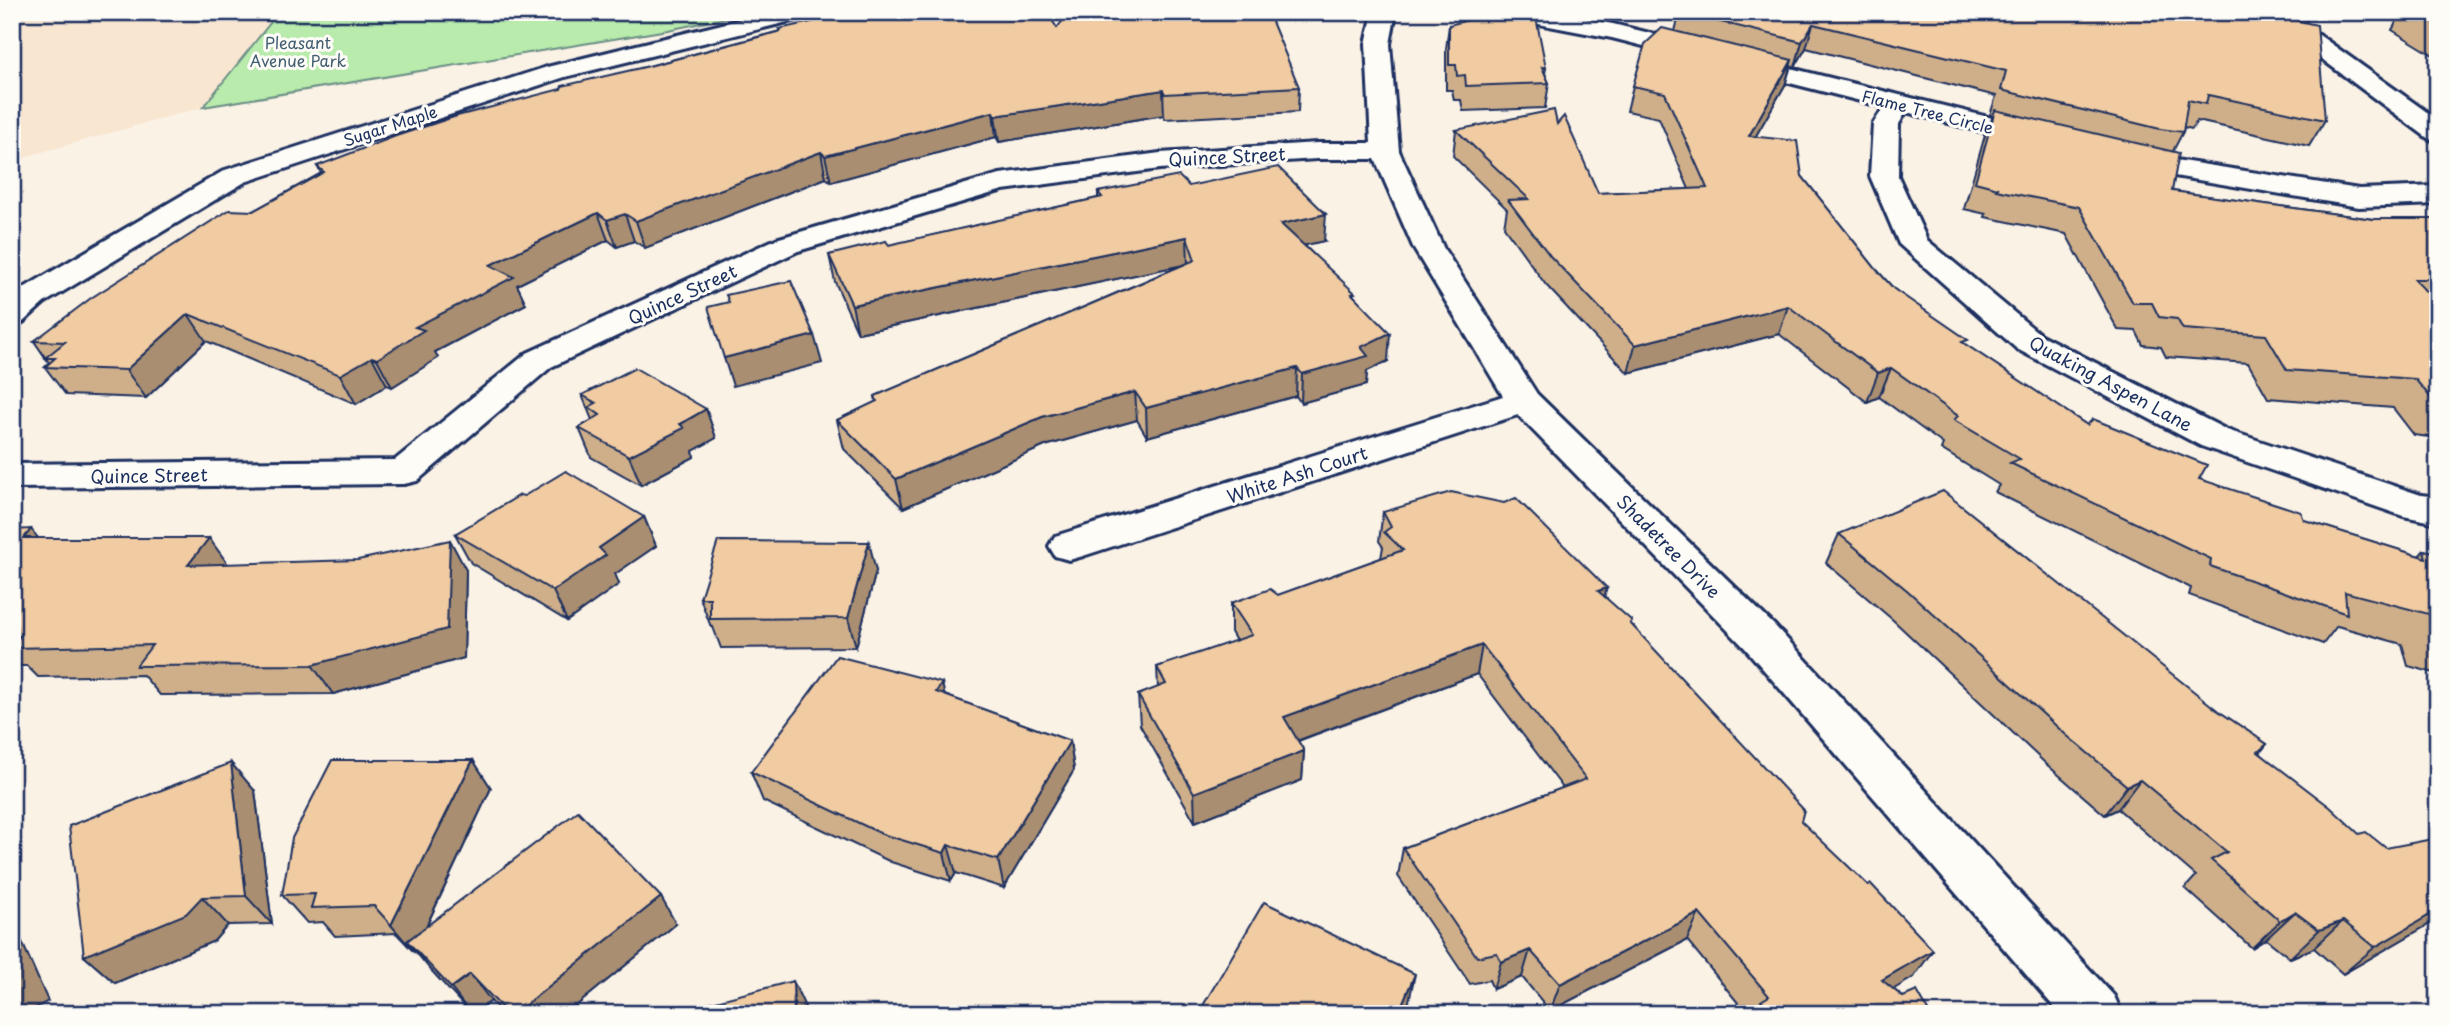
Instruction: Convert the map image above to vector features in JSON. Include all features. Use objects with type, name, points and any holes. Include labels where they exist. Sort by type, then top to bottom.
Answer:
[{"type":"street","name":"Sugar Maple","points":[[12,315],[33,296],[235,176],[556,72],[800,12]]},
{"type":"street","name":"Shadetree Drive","points":[[1385,12],[1378,44],[1385,151],[1429,249],[1524,401],[1760,637],[2095,1014]]},
{"type":"street","points":[[1512,12],[1613,31],[1631,12]]},
{"type":"street","points":[[2182,12],[2311,40],[2438,133]]},
{"type":"street","name":"Flame Tree Circle","points":[[1613,31],[2147,166],[2359,198],[2438,195]]},
{"type":"street","name":"Quaking Aspen Lane","points":[[1899,103],[1886,124],[1884,176],[1914,244],[2029,342],[2214,438],[2417,506],[2438,510]]},
{"type":"street","name":"Quince Street","points":[[12,476],[404,472],[540,360],[787,245],[1000,183],[1160,160],[1317,151],[1385,151]]},
{"type":"street","name":"White Ash Court","points":[[1069,546],[1524,401]]},
{"type":"shaded area","points":[[12,12],[279,12],[203,107],[28,156],[12,170]]},
{"type":"green space","name":"Pleasant Avenue Park","points":[[279,12],[754,12],[668,30],[203,107]]},
{"type":"building","points":[[856,12],[1047,12],[1057,28],[1069,12],[1268,12],[1299,87],[1165,94],[1163,90],[995,116],[993,112],[825,156],[821,152],[636,221],[625,214],[607,220],[598,213],[490,265],[514,277],[415,327],[424,330],[377,359],[372,357],[340,375],[188,314],[126,370],[45,367],[55,358],[45,358],[65,342],[34,341],[91,298],[229,210],[253,211],[324,172],[317,166],[457,116],[561,89],[562,86],[781,31],[779,29]]},
{"type":"building","points":[[1498,12],[1535,12],[1546,68],[1542,67],[1549,83],[1466,86],[1465,75],[1457,76],[1456,65],[1449,65],[1449,25]]},
{"type":"building","points":[[1680,12],[2260,12],[2317,25],[2325,120],[2208,95],[2206,104],[2188,100],[2183,132],[2160,129],[2001,90],[2006,71],[1813,24],[1802,42]]},
{"type":"building","points":[[2417,12],[2438,12],[2438,25]]},
{"type":"building","points":[[1662,28],[1792,60],[1749,136],[1797,141],[1802,176],[1876,269],[1894,289],[1968,340],[1962,342],[2087,425],[2093,419],[2207,465],[2199,479],[2301,512],[2304,520],[2426,558],[2424,550],[2438,553],[2438,637],[2435,637],[2429,614],[2345,592],[2347,614],[2210,566],[2211,559],[2010,463],[2020,459],[1954,420],[1958,416],[1891,368],[1878,373],[1788,306],[1635,345],[1551,257],[1508,200],[1529,199],[1456,130],[1554,110],[1557,124],[1564,116],[1598,193],[1707,188],[1665,93],[1633,86],[1645,44]]},
{"type":"building","points":[[1995,110],[2179,153],[2172,191],[2373,219],[2438,219],[2438,279],[2414,279],[2438,304],[2438,406],[2415,379],[2287,370],[2266,335],[2183,329],[2177,319],[2159,317],[2152,303],[2133,303],[2079,207],[1996,190],[1998,188],[1975,182]]},
{"type":"building","points":[[1278,167],[1326,214],[1281,224],[1355,293],[1352,294],[1390,333],[1361,347],[1368,356],[1302,374],[1297,368],[1146,408],[1135,392],[1042,417],[896,479],[837,420],[877,401],[875,396],[1195,260],[1187,237],[852,305],[829,255],[886,241],[889,245],[1102,197],[1098,192],[1179,176],[1189,186]]},
{"type":"building","points":[[791,281],[814,335],[724,358],[708,307],[729,302],[726,295]]},
{"type":"building","points":[[635,368],[706,409],[680,424],[684,428],[629,456],[579,428],[600,415],[589,407],[596,403],[582,395]]},
{"type":"building","points":[[566,471],[644,517],[599,548],[606,555],[553,591],[455,534],[520,495],[524,496]]},
{"type":"building","points":[[1943,491],[2217,710],[2267,744],[2258,752],[2330,807],[2359,834],[2366,832],[2386,848],[2438,838],[2438,910],[2375,947],[2343,921],[2319,930],[2295,912],[2280,921],[2211,860],[2227,852],[2140,780],[2127,786],[2065,734],[1908,591],[1839,534]]},
{"type":"building","points":[[1451,492],[1504,503],[1516,498],[1607,588],[1598,591],[1632,621],[1630,623],[1804,810],[1801,821],[1868,885],[1871,884],[1933,950],[1882,980],[1903,997],[1917,991],[1930,1014],[1772,1014],[1761,1001],[1769,996],[1699,913],[1560,984],[1530,950],[1501,962],[1497,953],[1477,957],[1403,848],[1586,779],[1482,645],[1284,717],[1304,751],[1194,793],[1138,695],[1166,684],[1157,667],[1252,635],[1231,603],[1270,589],[1278,595],[1403,550],[1384,532],[1391,527],[1383,512]]},
{"type":"building","points":[[31,529],[24,538],[209,538],[188,565],[358,560],[450,540],[447,629],[312,665],[136,666],[152,645],[12,648],[20,636],[12,636],[12,530]]},
{"type":"building","points":[[718,541],[869,542],[848,618],[710,619],[710,598],[700,598]]},
{"type":"building","points":[[837,656],[942,683],[936,692],[1070,741],[998,860],[948,845],[944,853],[882,834],[751,772]]},
{"type":"building","points":[[332,760],[473,760],[391,925],[374,906],[311,908],[315,894],[282,895],[292,838]]},
{"type":"building","points":[[231,763],[246,896],[202,897],[186,914],[84,956],[69,826]]},
{"type":"building","points":[[578,811],[661,897],[514,1014],[508,1014],[470,974],[451,988],[407,941]]},
{"type":"building","points":[[1264,902],[1415,974],[1398,1014],[1198,1014]]},
{"type":"building","points":[[793,981],[794,1014],[666,1014]]}]
